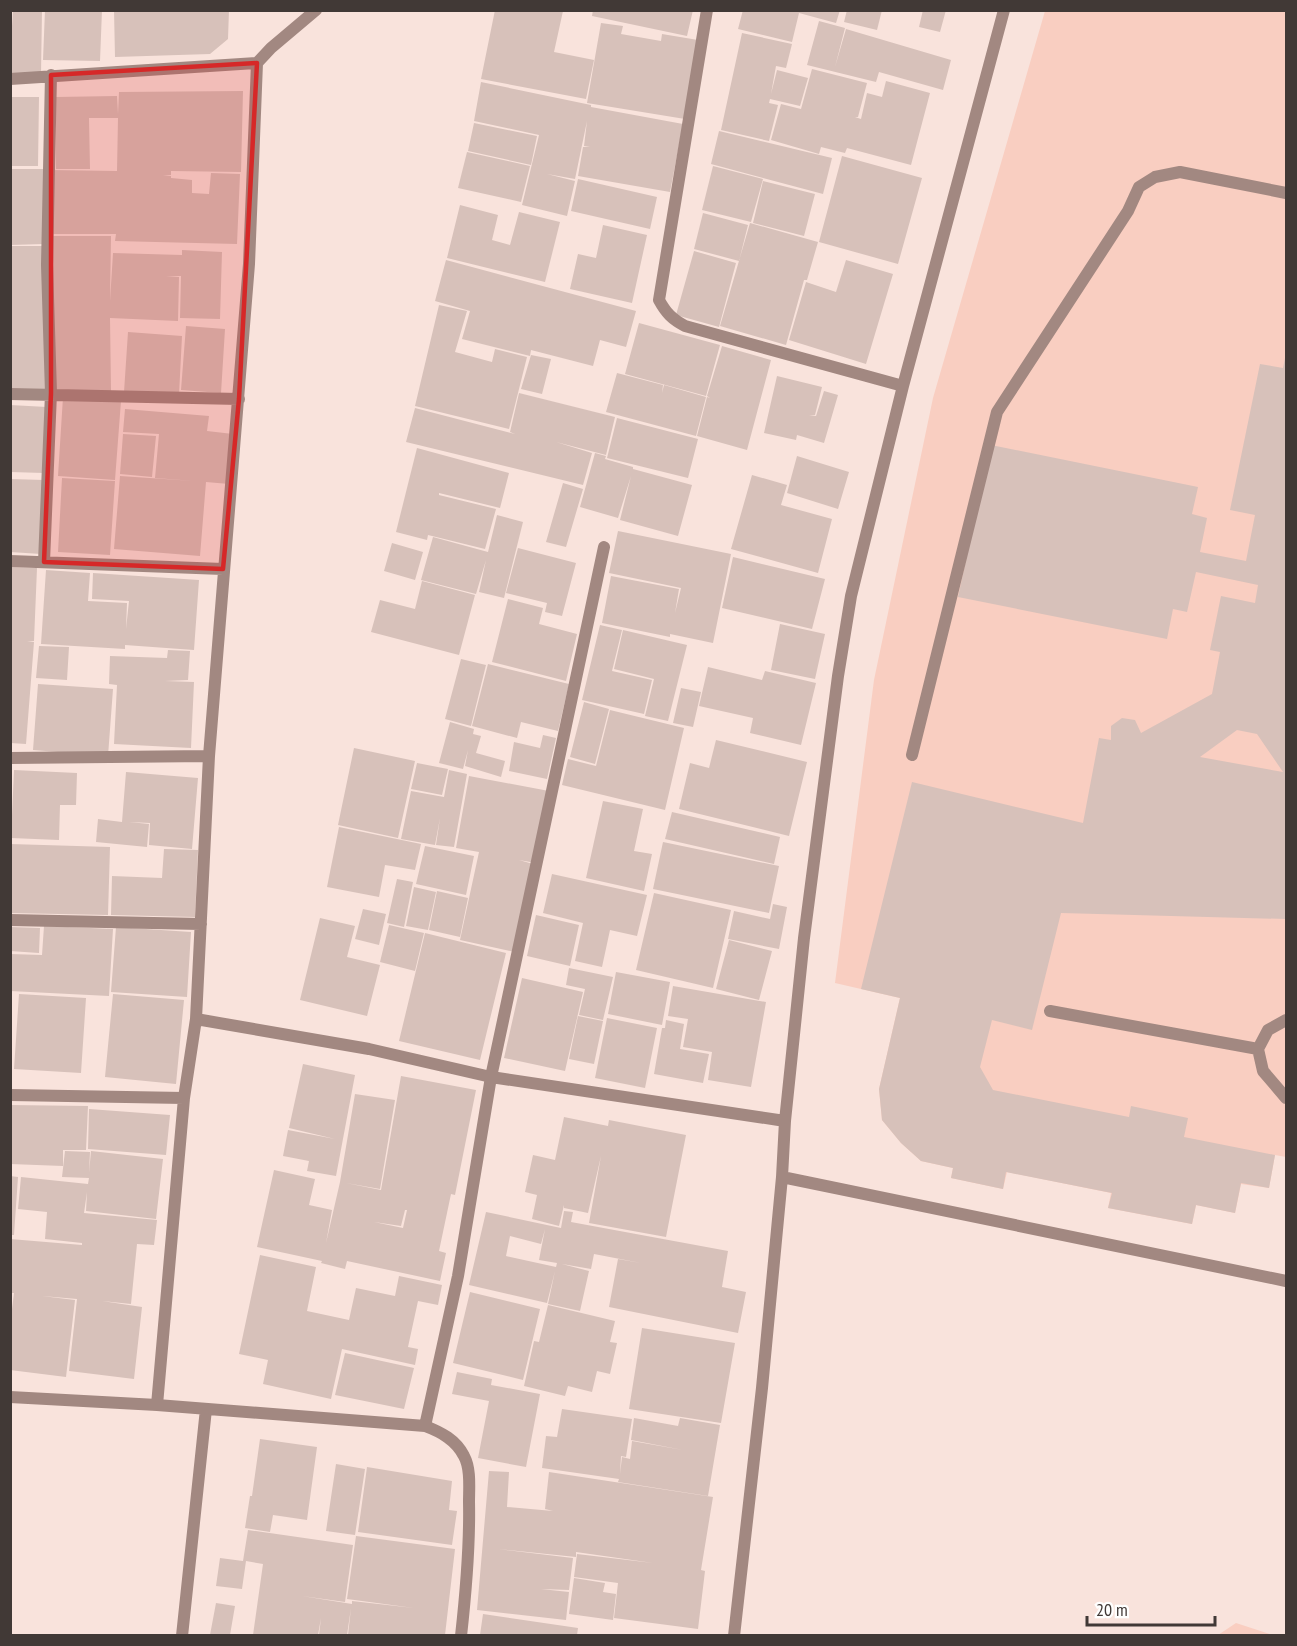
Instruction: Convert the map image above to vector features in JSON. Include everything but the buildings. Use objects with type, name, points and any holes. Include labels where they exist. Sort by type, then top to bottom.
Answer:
[{"type":"street","points":[[157,1405],[184,1098],[195,1019],[209,756],[249,264],[257,63],[271,48],[316,10]]},
{"type":"street","points":[[707,10],[659,300],[665,311],[685,326],[903,387]]},
{"type":"street","points":[[734,1635],[762,1388],[782,1177],[785,1120],[804,938],[838,676],[851,596],[903,387],[1004,10]]},
{"type":"street","points":[[10,79],[257,63]]},
{"type":"street","points":[[44,562],[51,393],[47,265],[51,75]]},
{"type":"street","points":[[912,755],[997,412],[1128,211],[1139,187],[1155,177],[1180,172],[1287,193]]},
{"type":"street","points":[[10,393],[239,399]]},
{"type":"street","points":[[425,1426],[458,1276],[491,1077],[604,547]]},
{"type":"street","points":[[10,561],[223,570]]},
{"type":"street","points":[[10,758],[209,756]]},
{"type":"street","points":[[10,920],[201,924]]},
{"type":"street","points":[[1050,1011],[1258,1049]]},
{"type":"street","points":[[195,1019],[369,1049],[491,1077],[785,1120]]},
{"type":"street","points":[[1287,1020],[1268,1030],[1258,1049],[1263,1071],[1287,1098]]},
{"type":"street","points":[[10,1095],[184,1098]]},
{"type":"street","points":[[782,1177],[1287,1281]]},
{"type":"street","points":[[10,1397],[157,1405],[425,1426],[439,1431],[451,1440],[465,1457],[469,1481],[470,1552],[461,1635]]},
{"type":"street","points":[[182,1635],[206,1409]]},
{"type":"highlighted area","points":[[257,63],[239,399],[223,569],[44,562],[51,393],[51,75]]},
{"type":"shaded area","points":[[1045,11],[1286,11],[1286,1157],[1275,1155],[1269,1188],[1241,1184],[1235,1213],[1196,1205],[1192,1224],[1108,1208],[1111,1193],[1007,1172],[1003,1189],[951,1178],[953,1168],[921,1161],[901,1143],[882,1120],[879,1089],[900,998],[835,983],[874,680],[933,398]]},
{"type":"shaded area","points":[[1236,1623],[1273,1635],[1218,1635]]}]
